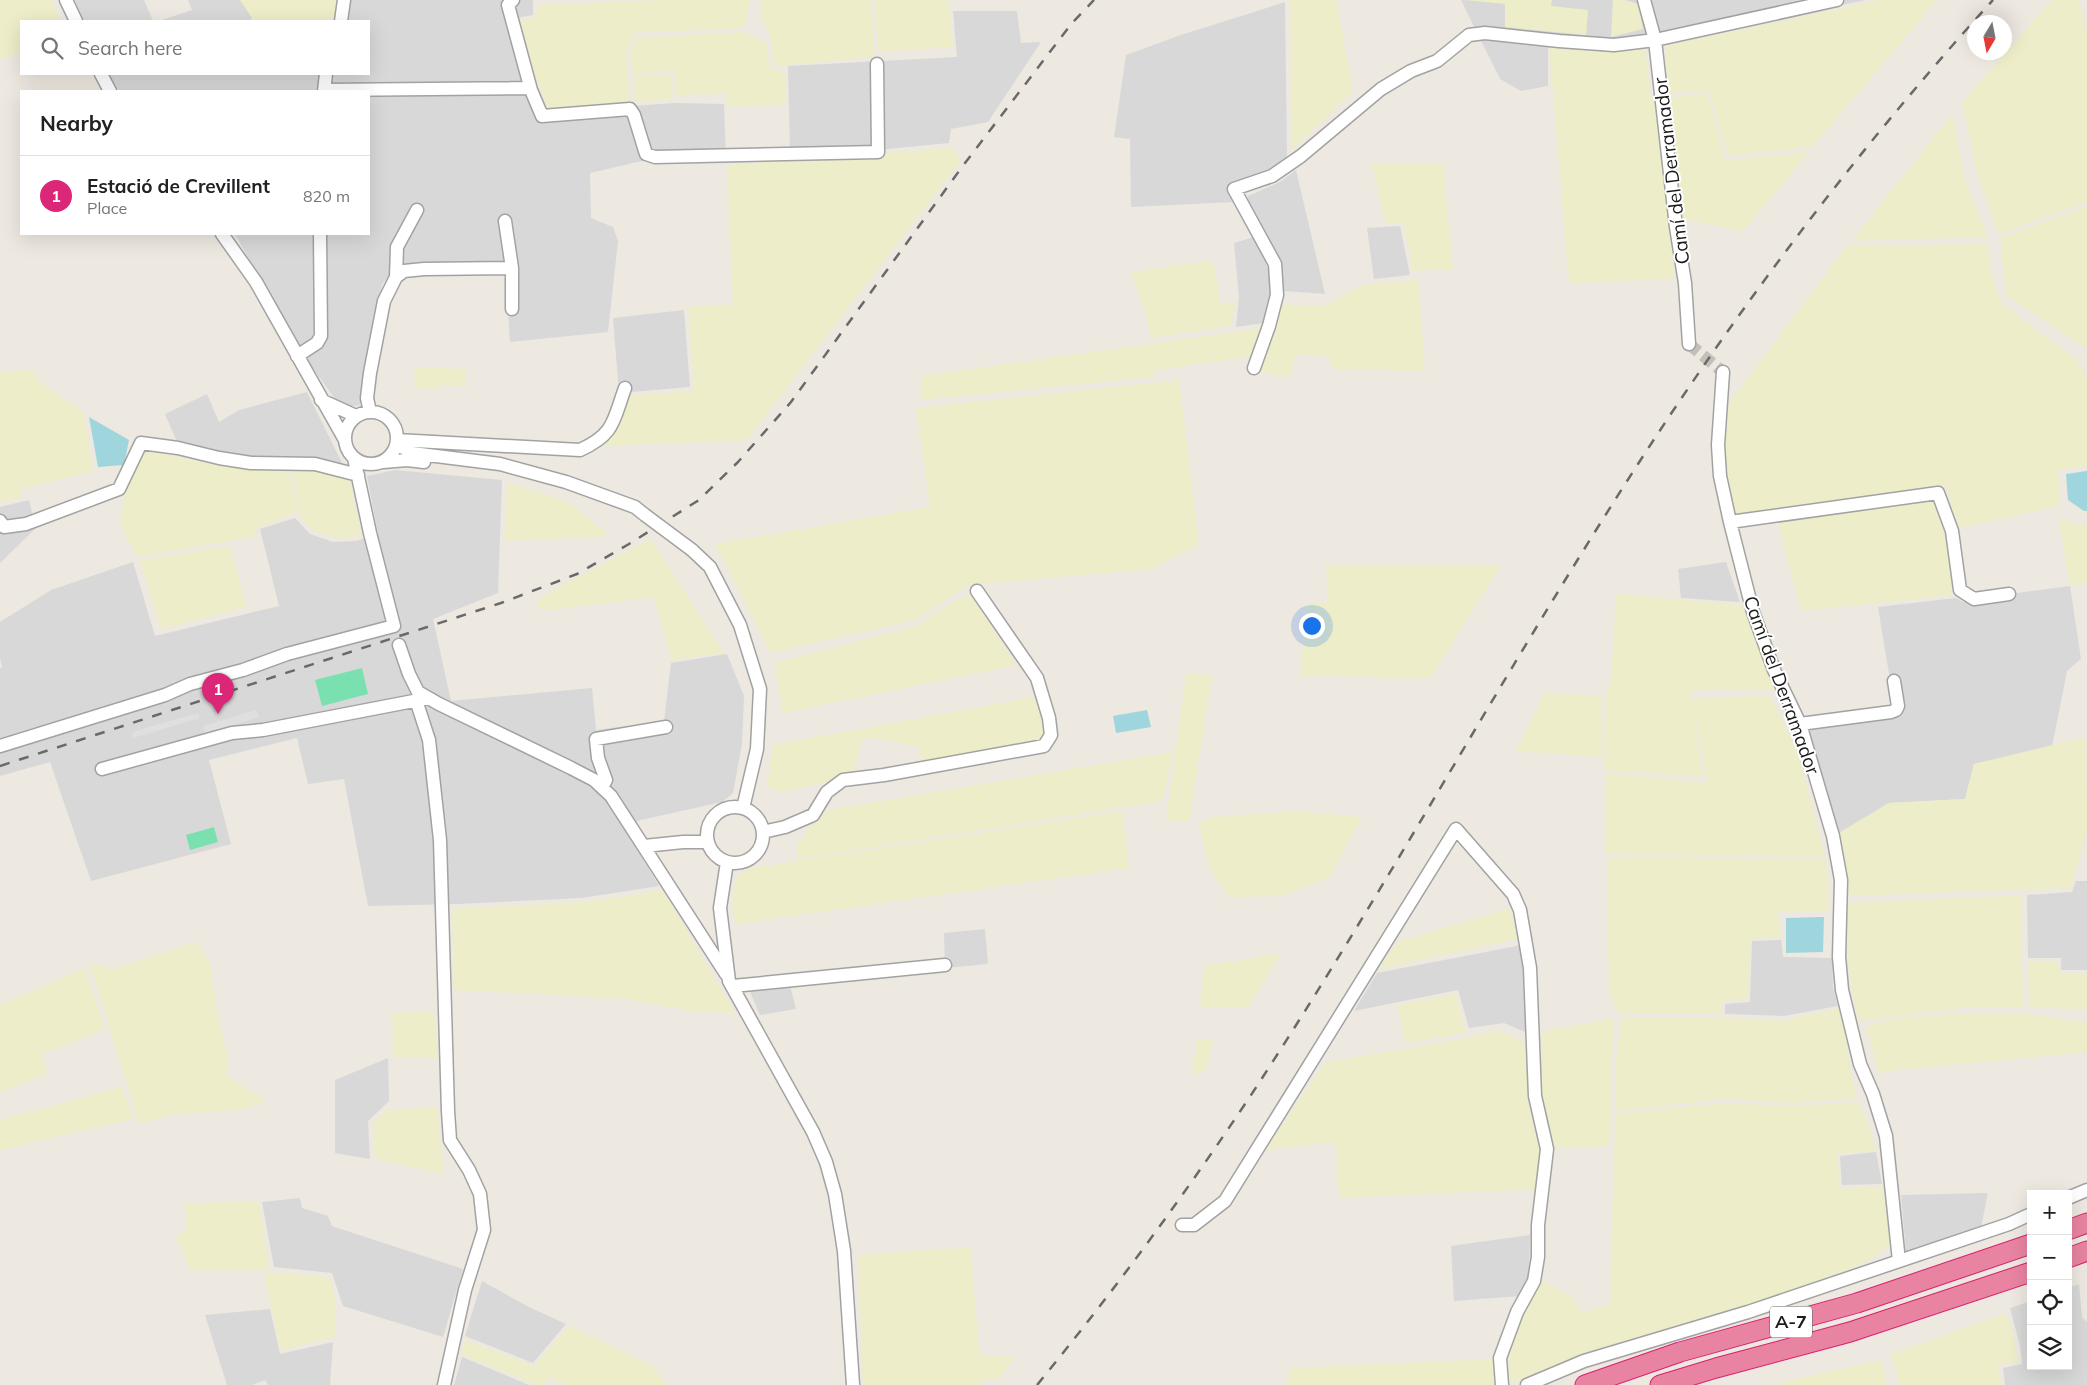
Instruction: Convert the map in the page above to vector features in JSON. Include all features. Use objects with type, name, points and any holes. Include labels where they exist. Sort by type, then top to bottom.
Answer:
[{"type":"highway","points":[[2072,1228],[2087,1222]]},
{"type":"highway","name":"A-7","points":[[1585,1385],[1680,1352],[1858,1303],[2027,1245]]},
{"type":"highway","points":[[2072,1257],[2087,1251]]},
{"type":"highway","name":"A-7","points":[[1660,1385],[1850,1332],[2027,1273]]},
{"type":"street","points":[[66,0],[76,20]]},
{"type":"street","points":[[341,20],[344,0]]},
{"type":"street","points":[[513,0],[508,5],[531,90],[542,116],[630,109],[634,115],[646,154],[655,157],[878,152],[876,64]]},
{"type":"street","name":"Camí del Derramador","points":[[1644,0],[1655,40],[1676,227],[1685,283],[1689,344]]},
{"type":"street","points":[[1254,368],[1270,326],[1277,295],[1275,264],[1234,189],[1272,176],[1301,156],[1381,88],[1411,71],[1436,61],[1469,35],[1485,33],[1614,45],[1655,40],[1837,0]]},
{"type":"street","points":[[102,75],[109,90]]},
{"type":"street","points":[[324,90],[326,75]]},
{"type":"street","points":[[353,90],[527,88],[531,90]]},
{"type":"street","points":[[370,412],[367,398],[370,373],[384,301],[396,277],[397,248],[417,210]]},
{"type":"street","points":[[505,221],[512,268],[512,309]]},
{"type":"street","points":[[223,235],[256,282],[345,440]]},
{"type":"street","points":[[297,356],[317,343],[320,336],[320,235]]},
{"type":"street","points":[[396,277],[404,271],[424,269],[512,268]]},
{"type":"street","name":"Camí del Derramador","points":[[1723,372],[1718,445],[1719,468],[1730,522],[1753,612],[1774,670],[1800,724],[1834,845],[1841,880],[1839,957],[1842,990],[1860,1064],[1873,1094],[1886,1136],[1899,1262]]},
{"type":"street","points":[[397,442],[580,450],[597,442],[609,432],[625,388]]},
{"type":"street","points":[[321,400],[356,416]]},
{"type":"street","points":[[0,746],[165,695],[190,684],[243,670],[287,654],[394,626],[354,458],[346,447],[347,427],[356,416],[370,412],[385,416],[396,428],[397,442],[394,451],[383,462]]},
{"type":"street","points":[[397,442],[406,450],[419,454],[500,464],[516,470],[566,482],[635,507],[692,550],[710,567],[740,626],[760,689],[757,749],[743,808]]},
{"type":"street","points":[[0,521],[4,527],[26,524],[119,488],[141,443],[178,448],[219,458],[251,463],[316,464],[358,475]]},
{"type":"street","points":[[354,458],[368,465],[407,460],[498,471],[516,470]]},
{"type":"street","points":[[1730,522],[1938,493],[1952,531],[1960,590],[1974,599],[2009,594]]},
{"type":"street","points":[[763,832],[785,827],[813,815],[827,792],[843,780],[884,776],[1044,746],[1051,735],[1049,718],[1036,678],[977,592]]},
{"type":"street","points":[[399,645],[409,674],[423,699],[440,840],[450,1140],[469,1170],[480,1194],[484,1230],[465,1290],[444,1385]]},
{"type":"street","points":[[1800,724],[1896,710],[1898,706],[1894,681]]},
{"type":"street","points":[[102,769],[232,733],[263,730],[423,699],[594,780],[611,796],[731,983],[784,1077],[826,1162],[835,1194],[844,1251],[853,1385]]},
{"type":"street","points":[[602,787],[606,780],[598,758],[596,739],[666,727]]},
{"type":"street","points":[[726,808],[743,808],[752,812],[759,820],[763,832],[760,848],[754,856],[746,861],[737,863],[727,862],[718,858],[708,842],[708,825],[712,818],[726,808]]},
{"type":"street","points":[[1182,1225],[1194,1225],[1225,1202],[1456,829],[1513,894],[1520,910],[1530,968],[1535,1096],[1546,1149],[1538,1225],[1538,1257],[1534,1281],[1517,1312],[1500,1358],[1502,1385]]},
{"type":"street","points":[[644,846],[683,842],[708,842]]},
{"type":"street","points":[[727,862],[720,908],[731,983]]},
{"type":"street","points":[[731,983],[945,965]]},
{"type":"street","points":[[2072,1196],[2087,1190]]},
{"type":"street","points":[[1527,1385],[1584,1361],[1748,1312],[1899,1262],[2009,1224],[2027,1216]]},
{"type":"shaded area","points":[[75,0],[144,0],[153,20],[84,20]]},
{"type":"shaded area","points":[[188,0],[533,0],[533,15],[511,19],[545,112],[675,103],[724,104],[726,163],[642,161],[590,173],[591,218],[613,227],[618,241],[608,332],[510,342],[505,263],[398,266],[382,284],[360,405],[347,407],[335,399],[298,347],[236,235],[370,235],[370,90],[118,90],[110,75],[370,75],[370,20],[162,20],[192,10]]},
{"type":"shaded area","points":[[1461,0],[1866,0],[1806,12],[1606,41],[1548,37],[1548,86],[1521,91],[1500,79]]},
{"type":"shaded area","points":[[1285,2],[1287,158],[1265,172],[1229,187],[1235,202],[1131,207],[1130,139],[1114,137],[1126,55],[1181,35]]},
{"type":"shaded area","points":[[953,11],[1017,11],[1021,43],[1041,42],[988,122],[951,129],[949,143],[887,149],[790,150],[788,66],[957,57]]},
{"type":"shaded area","points":[[1296,170],[1325,294],[1271,290],[1264,323],[1236,327],[1239,297],[1234,243],[1264,234],[1247,203],[1248,196],[1280,182]]},
{"type":"shaded area","points":[[1400,226],[1410,275],[1374,279],[1367,228]]},
{"type":"shaded area","points":[[684,310],[690,387],[619,393],[613,318]]},
{"type":"shaded area","points":[[307,392],[343,465],[312,460],[233,457],[177,442],[165,414],[207,394],[219,422],[239,410]]},
{"type":"shaded area","points":[[395,470],[502,480],[498,593],[433,619],[451,701],[592,688],[596,730],[664,721],[671,663],[727,654],[744,696],[742,744],[733,793],[722,802],[641,820],[623,827],[659,886],[582,898],[368,906],[344,779],[308,784],[297,738],[209,760],[231,844],[91,881],[50,762],[0,776],[0,668],[2,667],[0,659],[0,622],[51,590],[133,562],[155,636],[279,606],[260,529],[295,518],[310,534],[333,542],[356,541],[378,534],[367,476]]},
{"type":"shaded area","points":[[29,500],[36,528],[0,563],[0,507]]},
{"type":"shaded area","points":[[1726,562],[1740,602],[1681,598],[1678,569]]},
{"type":"shaded area","points":[[2070,586],[2081,659],[2067,671],[2052,747],[1974,764],[1965,799],[1889,803],[1839,833],[1806,726],[1896,716],[1878,607],[1956,598],[1963,602],[2009,598],[2017,593]]},
{"type":"shaded area","points":[[256,710],[259,717],[205,734],[203,726]]},
{"type":"shaded area","points":[[198,713],[200,718],[133,738],[132,732]]},
{"type":"shaded area","points":[[2076,881],[2087,881],[2087,970],[2061,970],[2061,958],[2028,958],[2027,895],[2072,892]]},
{"type":"shaded area","points":[[985,929],[988,964],[945,968],[944,933]]},
{"type":"shaded area","points":[[1781,940],[1783,957],[1832,958],[1833,988],[1838,1006],[1784,1016],[1725,1014],[1725,1004],[1750,1002],[1752,941]]},
{"type":"shaded area","points":[[1522,945],[1527,1033],[1504,1023],[1469,1028],[1458,990],[1354,1011],[1377,973]]},
{"type":"shaded area","points":[[789,982],[796,1009],[760,1015],[748,987]]},
{"type":"shaded area","points":[[388,1058],[389,1101],[368,1121],[370,1159],[335,1153],[335,1080]]},
{"type":"shaded area","points":[[1876,1152],[1882,1184],[1842,1185],[1840,1156]]},
{"type":"shaded area","points":[[1988,1193],[1981,1227],[1906,1252],[1901,1195]]},
{"type":"shaded area","points":[[300,1198],[302,1208],[328,1216],[332,1226],[463,1269],[443,1337],[343,1306],[332,1273],[274,1267],[262,1202]]},
{"type":"shaded area","points":[[1530,1235],[1529,1279],[1520,1296],[1454,1301],[1451,1246]]},
{"type":"shaded area","points":[[482,1281],[529,1307],[566,1324],[533,1363],[465,1336]]},
{"type":"shaded area","points":[[2079,1284],[2082,1317],[2087,1322],[2087,1385],[2005,1385],[2003,1368],[2022,1364],[2020,1346],[2010,1308],[2027,1302],[2027,1370],[2072,1370],[2072,1287]]},
{"type":"shaded area","points":[[270,1309],[280,1354],[333,1342],[330,1385],[268,1385],[265,1380],[252,1385],[227,1385],[205,1315]]},
{"type":"shaded area","points":[[462,1357],[529,1385],[454,1385]]},
{"type":"green space","points":[[0,0],[52,0],[61,20],[20,20],[20,52],[0,60]]},
{"type":"green space","points":[[240,0],[338,0],[334,20],[250,20],[252,18]]},
{"type":"green space","points":[[658,0],[750,0],[745,28],[633,33],[626,55],[630,103],[547,109],[520,33],[519,22],[536,17],[537,5]]},
{"type":"green space","points":[[760,0],[872,0],[874,57],[775,66],[769,32],[762,19]]},
{"type":"green space","points":[[875,0],[949,0],[953,47],[878,52]]},
{"type":"green space","points":[[1290,0],[1336,0],[1353,92],[1292,149]]},
{"type":"green space","points":[[1465,0],[1552,0],[1551,6],[1588,10],[1586,35],[1505,27],[1505,4]]},
{"type":"green space","points":[[1613,0],[1625,0],[1638,4],[1643,29],[1611,37]]},
{"type":"green space","points":[[1878,0],[1937,0],[1812,147],[1728,156],[1709,90],[1667,94],[1665,46]]},
{"type":"green space","points":[[2052,0],[2079,0],[2087,31],[2087,202],[1998,234],[1977,172],[1962,102],[1999,60],[2012,60],[2012,45]]},
{"type":"green space","points":[[744,32],[766,42],[771,68],[785,74],[785,104],[728,107],[726,94],[676,95],[675,72],[633,73],[630,56],[635,38]]},
{"type":"green space","points":[[1549,47],[1645,47],[1651,100],[1708,93],[1725,161],[1809,152],[1743,231],[1668,216],[1674,279],[1569,283]]},
{"type":"green space","points":[[672,75],[673,100],[635,101],[634,76]]},
{"type":"green space","points":[[1952,114],[1965,180],[1988,237],[1852,241]]},
{"type":"green space","points":[[953,148],[961,160],[747,440],[600,446],[620,396],[694,391],[688,307],[733,304],[727,165]]},
{"type":"green space","points":[[1371,163],[1443,163],[1453,269],[1412,271],[1404,223],[1386,223]]},
{"type":"green space","points":[[2087,206],[2087,349],[2006,295],[2000,238]]},
{"type":"green space","points":[[1988,244],[1990,270],[2002,304],[2077,360],[2087,377],[2087,466],[2058,470],[2060,506],[1957,528],[1947,487],[1734,519],[1724,474],[1726,407],[1847,246]]},
{"type":"green space","points":[[1210,261],[1214,264],[1220,303],[1235,302],[1231,326],[1151,338],[1146,313],[1130,272]]},
{"type":"green space","points":[[1418,280],[1425,371],[1333,369],[1328,356],[1296,354],[1289,377],[1258,372],[1281,304],[1323,306],[1362,285]]},
{"type":"green space","points":[[1262,328],[1253,356],[1156,370],[1154,377],[922,400],[921,376]]},
{"type":"green space","points":[[415,367],[466,369],[465,387],[440,385],[439,389],[414,388]]},
{"type":"green space","points":[[32,370],[43,384],[84,413],[93,471],[21,489],[20,498],[0,502],[0,372]]},
{"type":"green space","points":[[1179,380],[1199,544],[1152,569],[968,585],[916,620],[770,653],[715,544],[930,507],[916,408]]},
{"type":"green space","points":[[144,450],[221,466],[290,471],[298,512],[255,529],[257,536],[137,557],[121,525],[124,492]]},
{"type":"green space","points":[[293,470],[325,470],[349,476],[361,535],[341,539],[312,530],[300,516]]},
{"type":"green space","points":[[507,482],[570,503],[610,536],[505,541]]},
{"type":"green space","points":[[1936,499],[1950,546],[1952,595],[1801,611],[1778,523]]},
{"type":"green space","points":[[2058,517],[2079,525],[2087,524],[2087,583],[2070,586]]},
{"type":"green space","points":[[650,539],[724,653],[671,660],[654,597],[543,611],[536,602],[548,593]]},
{"type":"green space","points":[[230,546],[246,607],[161,629],[140,560]]},
{"type":"green space","points":[[1326,565],[1501,566],[1430,678],[1300,675],[1307,604],[1328,601]]},
{"type":"green space","points":[[1616,594],[1742,605],[1776,690],[1691,690],[1692,699],[1770,695],[1799,757],[1825,857],[1606,854],[1605,773],[1708,783],[1693,703],[1703,777],[1604,770],[1605,697],[1611,678]]},
{"type":"green space","points":[[971,595],[1016,665],[783,713],[774,663],[916,626],[953,601]]},
{"type":"green space","points":[[362,668],[368,694],[322,706],[315,680]]},
{"type":"green space","points":[[1186,674],[1212,675],[1189,822],[1166,820]]},
{"type":"green space","points":[[1544,694],[1601,695],[1602,757],[1516,751]]},
{"type":"green space","points":[[1035,697],[1046,727],[1041,740],[921,762],[918,747],[871,737],[860,742],[853,773],[829,782],[777,792],[767,785],[773,745]]},
{"type":"green space","points":[[2086,737],[2087,828],[2071,888],[1848,896],[1839,833],[1889,803],[1965,799],[1974,764]]},
{"type":"green space","points":[[1173,752],[1162,801],[798,859],[798,840],[804,837],[810,823],[820,813],[828,810]]},
{"type":"green space","points":[[1122,811],[1129,868],[735,924],[732,896],[736,878],[750,868]]},
{"type":"green space","points":[[1297,811],[1362,817],[1330,877],[1281,896],[1229,897],[1210,871],[1199,823],[1212,817]]},
{"type":"green space","points":[[214,827],[218,842],[190,850],[186,835]]},
{"type":"green space","points":[[1608,857],[1826,860],[1829,911],[1778,911],[1780,937],[1750,939],[1748,999],[1722,1001],[1722,1014],[1619,1014],[1610,997],[1607,922]]},
{"type":"green space","points":[[663,890],[735,1013],[690,1011],[620,998],[454,990],[452,909],[585,902]]},
{"type":"green space","points":[[2021,895],[2023,1008],[1964,1008],[1858,1021],[1848,966],[1848,903]]},
{"type":"green space","points":[[1510,908],[1517,939],[1378,969],[1398,942]]},
{"type":"green space","points":[[196,942],[210,962],[216,1007],[227,1054],[228,1077],[262,1098],[264,1103],[238,1110],[173,1114],[139,1124],[89,962],[113,969]]},
{"type":"green space","points":[[1281,953],[1248,1008],[1200,1007],[1205,966]]},
{"type":"green space","points":[[2057,961],[2060,973],[2087,973],[2087,1010],[2029,1007],[2028,962]]},
{"type":"green space","points":[[85,968],[105,1029],[41,1055],[48,1073],[0,1093],[0,1005]]},
{"type":"green space","points":[[1456,994],[1466,1033],[1405,1043],[1398,1005]]},
{"type":"green space","points":[[1838,1008],[1845,1026],[1850,1069],[1857,1098],[1794,1103],[1724,1099],[1615,1111],[1616,1059],[1621,1018],[1699,1017],[1783,1021]]},
{"type":"green space","points":[[434,1012],[438,1057],[394,1057],[392,1013]]},
{"type":"green space","points":[[1965,1013],[2023,1013],[2087,1022],[2087,1052],[1878,1072],[1866,1026],[1894,1019]]},
{"type":"green space","points":[[1614,1019],[1610,1146],[1554,1148],[1541,1096],[1541,1035],[1551,1029]]},
{"type":"green space","points":[[1498,1030],[1524,1042],[1531,1119],[1541,1152],[1535,1189],[1339,1198],[1336,1142],[1265,1150],[1326,1062],[1461,1039]]},
{"type":"green space","points":[[1197,1039],[1213,1039],[1207,1068],[1192,1076]]},
{"type":"green space","points":[[122,1087],[133,1119],[0,1150],[0,1120]]},
{"type":"green space","points":[[1859,1102],[1876,1150],[1837,1154],[1840,1189],[1883,1187],[1890,1246],[1863,1264],[1778,1296],[1575,1357],[1510,1384],[1508,1353],[1524,1312],[1542,1281],[1573,1297],[1582,1312],[1610,1304],[1615,1114],[1723,1103],[1793,1106]]},
{"type":"green space","points":[[437,1107],[444,1174],[375,1159],[373,1124],[386,1110]]},
{"type":"green space","points":[[259,1201],[269,1269],[190,1269],[176,1235],[187,1230],[184,1204]]},
{"type":"green space","points":[[970,1247],[980,1356],[1017,1357],[997,1379],[985,1379],[978,1385],[863,1385],[858,1255]]},
{"type":"green space","points":[[264,1272],[330,1277],[336,1305],[335,1337],[280,1350]]},
{"type":"green space","points":[[2005,1313],[2013,1332],[2018,1363],[1998,1364],[2001,1385],[1900,1385],[1891,1354]]},
{"type":"green space","points":[[569,1326],[650,1364],[667,1385],[566,1385],[549,1377],[543,1385],[537,1385],[461,1354],[465,1340],[534,1366]]},
{"type":"green space","points":[[1494,1359],[1495,1385],[1288,1385],[1289,1368]]},
{"type":"green space","points":[[1882,1360],[1887,1385],[1770,1385]]},
{"type":"water","points":[[89,417],[129,440],[124,465],[98,467]]},
{"type":"water","points":[[2087,471],[2087,511],[2084,511],[2068,500],[2066,474]]},
{"type":"water","points":[[1147,710],[1151,727],[1116,733],[1113,716]]},
{"type":"water","points":[[1824,917],[1823,952],[1786,953],[1786,918]]},
{"type":"tunnel","points":[[1689,344],[1723,372]]},
{"type":"railway","points":[[0,766],[501,603],[577,574],[699,500],[738,462],[791,402],[962,167],[1072,23],[1094,0]]},
{"type":"railway","points":[[1037,1385],[1149,1241],[1253,1092],[1351,936],[1589,542],[1678,403],[1762,283],[1851,167],[1897,110],[1993,0]]},
{"type":"place","name":"Estació de Crevillent","points":[[218,714]]}]
